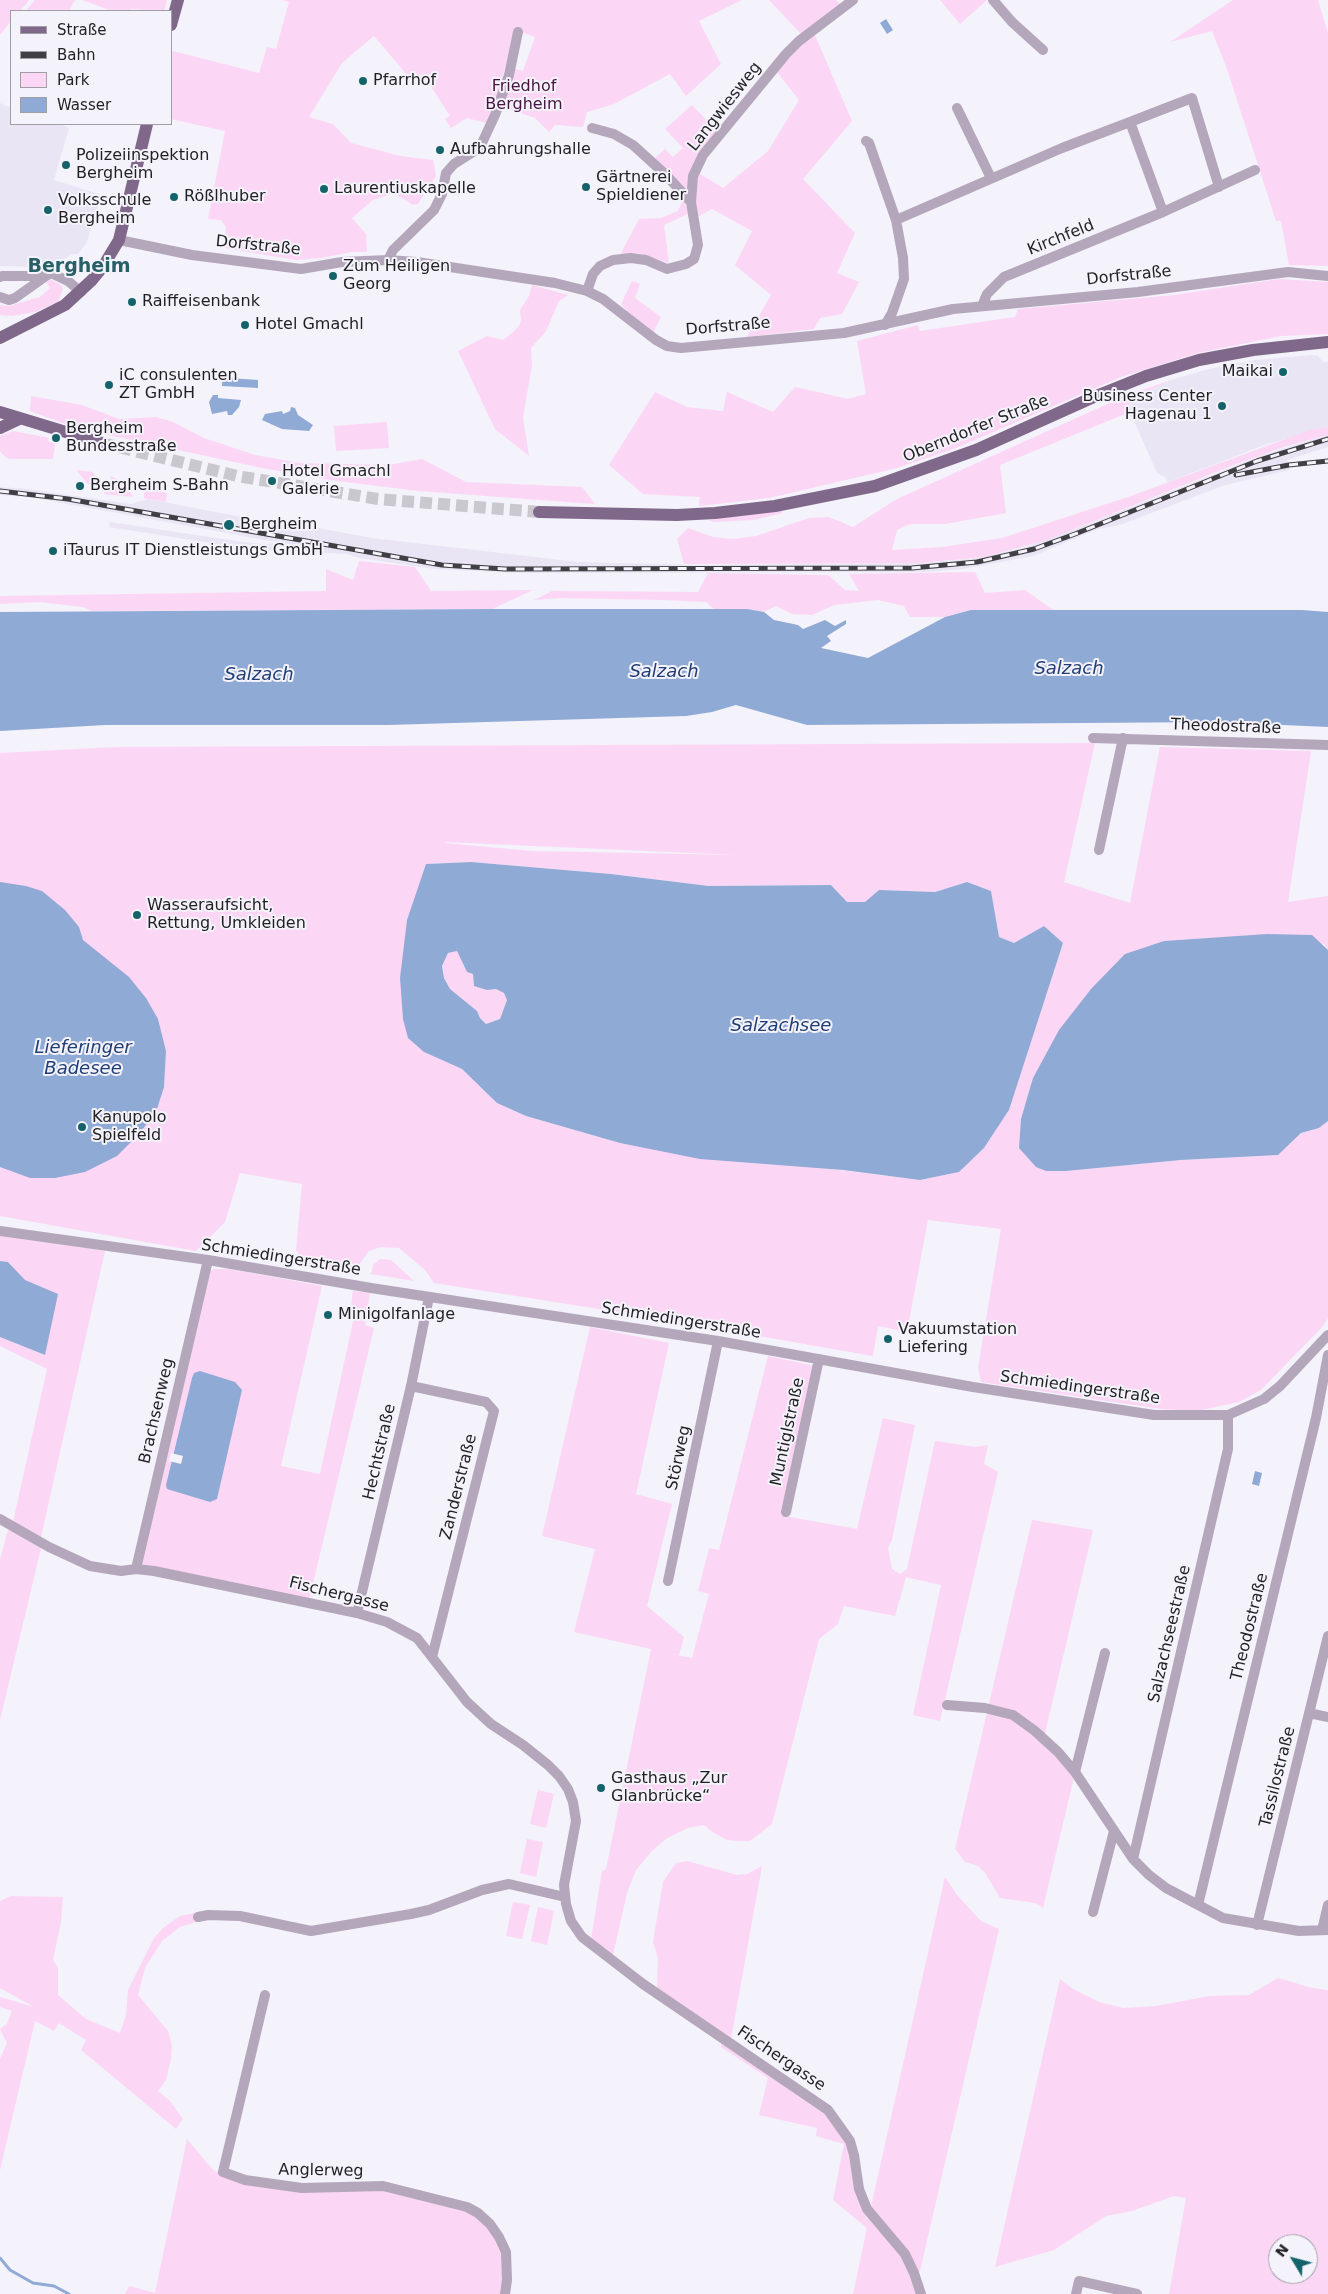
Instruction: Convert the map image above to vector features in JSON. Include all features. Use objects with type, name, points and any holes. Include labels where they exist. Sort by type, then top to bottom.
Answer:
[{"type":"main road","points":[[172,21],[178,0]]},
{"type":"main road","points":[[2,334],[64,305],[81,292],[92,280],[119,240],[147,125]]},
{"type":"main road","name":"Oberndorfer Straße","points":[[539,512],[677,515],[715,513],[775,506],[874,486],[976,450],[1096,396],[1146,376],[1199,360],[1253,350],[1328,342]]},
{"type":"main road","points":[[0,412],[102,443]]},
{"type":"main road","points":[[0,428],[19,418]]},
{"type":"street","name":"Langwiesweg","points":[[587,291],[593,274],[600,266],[613,260],[631,258],[646,260],[667,269],[686,264],[694,258],[698,245],[691,202],[693,176],[703,154],[786,54],[799,41],[853,0]]},
{"type":"street","points":[[993,0],[1012,22],[1043,50]]},
{"type":"street","points":[[388,260],[393,250],[434,210],[442,194],[446,173],[454,164],[476,150],[482,143],[495,115],[508,75],[518,32]]},
{"type":"street","points":[[896,220],[991,178],[1192,98],[1219,187]]},
{"type":"street","points":[[957,108],[991,178]]},
{"type":"street","points":[[1130,122],[1163,212]]},
{"type":"street","points":[[592,128],[614,134],[632,145],[665,174],[691,202]]},
{"type":"street","points":[[866,140],[869,143],[896,220],[903,258],[904,279],[892,313],[885,325]]},
{"type":"street","name":"Kirchfeld","points":[[982,306],[987,294],[1004,277],[1163,212],[1255,170]]},
{"type":"street","name":"Dorfstraße","points":[[119,240],[185,254],[301,269],[342,262],[388,260],[515,276],[587,291],[603,300],[656,340],[667,346],[681,348],[844,333],[953,310],[982,306],[1138,292],[1288,272],[1328,276]]},
{"type":"street","points":[[0,297],[9,300],[15,298],[51,273],[81,292]]},
{"type":"street","points":[[1,276],[46,276]]},
{"type":"street","name":"Theodostraße","points":[[1093,738],[1328,745]]},
{"type":"street","points":[[1099,850],[1123,738]]},
{"type":"street","name":"Schmiedingerstraße","points":[[0,1231],[208,1260],[429,1297],[718,1341],[973,1387],[1154,1415],[1228,1415],[1264,1398],[1280,1386],[1328,1335]]},
{"type":"street","name":"Brachsenweg","points":[[136,1569],[208,1260]]},
{"type":"street","name":"Hechtstraße","points":[[357,1613],[411,1386],[429,1297]]},
{"type":"street","name":"Störweg","points":[[668,1581],[718,1341]]},
{"type":"street","name":"Theodostraße","points":[[1198,1905],[1316,1418],[1328,1355]]},
{"type":"street","name":"Muntiglstraße","points":[[786,1512],[819,1359]]},
{"type":"street","name":"Zanderstraße","points":[[411,1386],[486,1402],[494,1411],[432,1656]]},
{"type":"street","name":"Salzachseestraße","points":[[1132,1859],[1228,1449],[1228,1415]]},
{"type":"street","name":"Fischergasse","points":[[0,1520],[90,1566],[121,1571],[136,1569],[212,1582],[357,1613],[402,1628],[417,1638],[472,1707],[491,1724],[523,1745],[548,1765],[568,1789],[573,1802],[576,1821],[564,1885],[565,1897],[572,1921],[582,1937],[643,1984],[817,2101],[836,2119],[850,2141],[859,2189],[867,2209],[905,2254],[921,2294]]},
{"type":"street","name":"Tassilostraße","points":[[1257,1925],[1328,1636]]},
{"type":"street","points":[[1075,1772],[1105,1653]]},
{"type":"street","points":[[947,1704],[985,1708],[1013,1715],[1058,1752],[1075,1772],[1132,1859],[1148,1875],[1166,1888],[1222,1918],[1299,1931],[1325,1930],[1328,1905]]},
{"type":"street","points":[[1309,1713],[1328,1718]]},
{"type":"street","points":[[1093,1912],[1114,1831]]},
{"type":"street","points":[[198,1917],[208,1915],[240,1916],[300,1931],[317,1931],[429,1910],[482,1890],[509,1884],[565,1897]]},
{"type":"street","name":"Anglerweg","points":[[265,1995],[223,2172],[245,2180],[292,2187],[383,2186],[467,2207],[478,2212],[499,2236],[506,2252],[507,2280],[505,2294]]},
{"type":"street","points":[[1076,2294],[1079,2281],[1136,2294]]},
{"type":"shaded area","points":[[0,103],[10,108],[10,125],[62,125],[69,128],[54,180],[102,195],[86,244],[78,254],[71,254],[55,268],[0,266]]},
{"type":"shaded area","points":[[1318,356],[1323,362],[1328,362],[1328,427],[1267,444],[1168,482],[1165,477],[1157,473],[1130,412],[1129,404],[1142,394],[1171,380],[1209,369],[1255,360]]},
{"type":"shaded area","points":[[1328,435],[1328,447],[1287,460],[1290,470],[1225,485],[1120,525],[1098,529],[1033,556],[963,569],[922,572],[521,573],[435,569],[359,558],[347,554],[248,549],[109,527],[110,522],[243,542],[262,544],[282,543],[35,498],[0,495],[0,487],[131,504],[148,499],[262,521],[263,518],[372,538],[578,562],[695,565],[920,563],[970,559],[1023,548],[1263,455]]},
{"type":"green space","points":[[0,0],[29,0],[21,10],[10,10],[10,22],[0,35]]},
{"type":"green space","points":[[35,0],[75,0],[70,10],[27,10]]},
{"type":"green space","points":[[82,0],[167,0],[164,10],[109,10]]},
{"type":"green space","name":"Friedhof Bergheim","points":[[282,0],[742,0],[699,21],[721,64],[686,96],[670,74],[614,104],[587,112],[583,127],[555,125],[549,132],[535,118],[503,107],[515,69],[523,71],[535,37],[516,30],[492,112],[486,123],[467,118],[451,128],[445,119],[450,116],[425,77],[413,82],[374,36],[342,63],[309,117],[333,124],[351,143],[400,156],[433,160],[436,176],[418,204],[413,205],[394,193],[373,200],[352,218],[366,234],[367,252],[351,252],[321,258],[296,260],[224,248],[226,227],[221,220],[208,219],[225,131],[172,119],[173,51],[259,73],[267,47],[276,49],[289,2]]},
{"type":"green space","points":[[769,0],[836,0],[841,5],[802,35]]},
{"type":"green space","points":[[940,0],[987,0],[960,24]]},
{"type":"green space","points":[[1233,0],[1318,0],[1328,33],[1328,266],[1289,265],[1281,221],[1276,221],[1227,69],[1212,31],[1170,42]]},
{"type":"green space","points":[[814,33],[852,121],[803,179],[855,233],[837,273],[859,282],[842,314],[820,318],[814,329],[747,337],[771,295],[735,265],[752,231],[712,209],[697,217],[694,202],[697,172],[723,188],[768,151],[799,100],[776,71]]},
{"type":"green space","points":[[692,105],[718,132],[689,187],[684,190],[655,158],[665,149],[673,157],[683,148],[665,129]]},
{"type":"green space","points":[[683,199],[690,213],[664,225],[669,263],[638,253],[620,255],[639,219],[661,218],[678,211]]},
{"type":"green space","points":[[1279,279],[1328,282],[1328,334],[1281,336],[1198,353],[1121,377],[956,448],[897,468],[769,498],[699,506],[700,497],[643,494],[609,465],[655,392],[687,407],[723,411],[727,392],[773,412],[795,387],[848,399],[866,394],[857,341],[918,325],[920,331],[1015,317],[1018,309],[1174,295]]},
{"type":"green space","points":[[52,280],[61,285],[63,289],[58,302],[35,312],[12,316],[0,315],[0,305],[9,306],[40,297],[50,288],[46,281]]},
{"type":"green space","points":[[632,281],[640,284],[635,298],[661,317],[653,333],[630,315],[621,304]]},
{"type":"green space","points":[[532,285],[568,295],[559,301],[546,331],[531,348],[532,364],[523,418],[529,456],[495,429],[458,351],[487,336],[503,340],[512,333],[519,326],[521,320],[520,310],[529,296]]},
{"type":"green space","points":[[1171,380],[1142,394],[1129,404],[1130,412],[1000,465],[1006,513],[945,524],[910,524],[897,530],[892,550],[942,547],[1002,538],[1131,496],[1310,430],[1328,427],[1328,435],[1287,446],[1231,466],[1047,540],[984,557],[920,563],[684,564],[677,539],[688,528],[713,537],[733,539],[756,536],[809,518],[829,517],[853,527],[897,499],[1123,397]]},
{"type":"green space","points":[[31,396],[82,405],[119,419],[156,417],[173,422],[204,438],[255,455],[300,463],[388,465],[422,459],[466,482],[582,487],[595,504],[418,491],[330,480],[262,468],[76,428],[30,411]]},
{"type":"green space","points":[[387,422],[389,448],[336,451],[334,426]]},
{"type":"green space","points":[[13,431],[49,438],[48,441],[55,444],[53,459],[9,459],[4,456],[0,451],[0,436]]},
{"type":"green space","points":[[76,470],[92,472],[97,480],[94,484],[88,484]]},
{"type":"green space","points":[[111,476],[127,484],[133,497],[104,494],[109,487]]},
{"type":"green space","points":[[148,483],[158,484],[157,491],[167,493],[166,502],[144,498],[145,485]]},
{"type":"green space","points":[[782,510],[782,513],[754,520],[713,522],[709,520]]},
{"type":"green space","points":[[359,561],[415,567],[431,591],[533,590],[492,609],[92,611],[83,607],[39,602],[0,604],[0,596],[326,591],[326,569],[353,580]]},
{"type":"green space","points":[[975,572],[985,593],[1025,590],[1053,610],[971,610],[945,617],[910,617],[904,606],[878,600],[834,605],[812,615],[792,614],[776,606],[764,612],[747,609],[714,609],[706,602],[559,598],[534,600],[552,591],[698,592],[708,573],[828,575],[845,590],[859,591],[849,574]]},
{"type":"green space","points":[[1095,743],[1064,882],[1130,903],[1160,747],[1311,751],[1288,902],[1328,896],[1328,950],[1324,944],[1211,938],[1164,941],[1066,1171],[1181,1160],[1278,1155],[1301,1133],[1319,1128],[1328,1121],[1328,1318],[1323,1326],[1261,1390],[1239,1402],[1197,1411],[1161,1409],[981,1382],[978,1368],[1001,1229],[928,1220],[907,1332],[878,1326],[873,1356],[656,1318],[434,1283],[425,1270],[399,1248],[381,1247],[369,1251],[357,1268],[332,1271],[305,1266],[296,1250],[302,1184],[240,1173],[225,1222],[196,1251],[0,1216],[0,753],[116,747]],"holes":[[[445,842],[738,855],[532,851]],[[471,862],[611,874],[709,886],[831,885],[847,902],[865,902],[879,890],[935,892],[967,882],[991,891],[998,937],[1014,943],[1044,926],[1062,943],[1009,1110],[984,1148],[959,1172],[920,1180],[620,1143],[526,1116],[497,1103],[462,1069],[424,1052],[426,864]]]},
{"type":"green space","points":[[457,951],[467,972],[473,974],[487,990],[496,989],[504,993],[507,1000],[500,1019],[486,1024],[480,1018],[477,1011],[450,989],[444,978],[442,966],[448,953]]},
{"type":"green space","points":[[0,1234],[105,1251],[41,1537],[41,1548],[0,1720],[0,1560],[7,1533],[13,1522],[47,1369],[0,1346],[0,1337],[45,1355],[25,1280],[8,1262],[0,1261]]},
{"type":"green space","points":[[380,1259],[391,1260],[414,1281],[371,1274],[373,1265]]},
{"type":"green space","points":[[214,1269],[230,1269],[322,1286],[281,1466],[320,1474],[354,1317],[350,1313],[353,1291],[370,1293],[365,1325],[374,1328],[309,1600],[142,1566],[209,1272]]},
{"type":"green space","points":[[590,1327],[669,1343],[636,1494],[672,1504],[647,1606],[684,1637],[679,1655],[667,1653],[692,1658],[709,1594],[698,1591],[709,1548],[719,1550],[768,1356],[815,1366],[784,1516],[857,1529],[883,1418],[915,1425],[892,1540],[888,1548],[892,1569],[900,1574],[907,1569],[935,1441],[975,1447],[988,1445],[984,1464],[998,1472],[940,1721],[913,1715],[941,1585],[906,1577],[895,1616],[844,1606],[838,1624],[819,1639],[772,1824],[750,1841],[727,1840],[704,1825],[688,1828],[667,1838],[652,1851],[636,1870],[627,1893],[613,1955],[591,1939],[602,1871],[606,1869],[651,1649],[574,1632],[595,1549],[542,1536]]},
{"type":"green space","points":[[1032,1520],[1093,1530],[1045,1733],[1040,1739],[1074,1777],[1043,1908],[1035,1903],[1000,1898],[986,1874],[978,1866],[965,1862],[955,1849]]},
{"type":"green space","points":[[538,1790],[554,1794],[546,1828],[530,1824]]},
{"type":"green space","points":[[527,1839],[543,1842],[536,1877],[520,1873]]},
{"type":"green space","points":[[687,1861],[737,1875],[747,1874],[762,1866],[731,2039],[657,1988],[658,1958],[653,1942],[663,1882],[676,1863]]},
{"type":"green space","points":[[945,1877],[957,1895],[981,1921],[999,1929],[920,2271],[913,2277],[919,2294],[853,2294],[867,2228],[833,2200],[844,2144],[816,2136],[817,2128],[759,2115],[768,2078],[721,2047],[721,2041],[820,2108],[831,2120],[847,2145],[862,2209],[868,2220]]},
{"type":"green space","points":[[11,1896],[63,1897],[61,1922],[53,1960],[58,1968],[58,1995],[86,2019],[120,2033],[126,2015],[128,1990],[154,1938],[163,1928],[180,1916],[200,1912],[209,1918],[180,1927],[162,1941],[145,1968],[138,1995],[168,2031],[172,2046],[171,2059],[166,2080],[158,2091],[170,2101],[183,2119],[176,2129],[81,2050],[86,2040],[59,2023],[54,2031],[35,2021],[0,2170],[0,2059],[7,2043],[0,2029],[7,2024],[12,2011],[0,2007],[0,1997],[34,2007],[0,1988],[0,1901]]},
{"type":"green space","points":[[513,1902],[530,1905],[522,1939],[506,1936]]},
{"type":"green space","points":[[538,1907],[554,1911],[547,1945],[531,1941]]},
{"type":"green space","points":[[1278,1978],[1312,1988],[1328,1990],[1328,2294],[1169,2294],[1186,2198],[1174,2196],[1132,2211],[1106,2216],[1054,2250],[995,2267],[1060,1979],[1073,1989],[1099,2002],[1123,2008],[1156,2006],[1210,1996],[1249,1995]]},
{"type":"green space","points":[[187,2139],[213,2170],[244,2183],[368,2188],[451,2204],[482,2219],[504,2252],[503,2294],[125,2294],[129,2286],[155,2293]]},
{"type":"water","points":[[886,19],[893,30],[887,34],[880,23]]},
{"type":"water","points":[[222,375],[230,376],[230,378],[258,380],[258,388],[222,386]]},
{"type":"water","points":[[213,395],[218,395],[218,398],[241,400],[239,407],[232,415],[228,415],[227,411],[212,414],[209,402]]},
{"type":"water","points":[[291,407],[295,408],[298,415],[313,425],[309,431],[282,429],[262,420],[265,414],[282,411],[283,414],[290,411]]},
{"type":"water","name":"Salzach","points":[[747,609],[764,612],[774,620],[798,625],[803,629],[825,620],[835,626],[846,620],[846,624],[827,636],[831,641],[821,648],[868,658],[945,617],[971,610],[1302,610],[1328,612],[1328,727],[1217,722],[807,725],[736,705],[712,712],[686,716],[388,725],[105,725],[0,731],[0,612]]},
{"type":"water","name":"Salzachsee","points":[[471,862],[611,874],[709,886],[831,885],[847,902],[865,902],[879,890],[935,892],[967,882],[991,891],[999,937],[1014,943],[1044,926],[1063,943],[1009,1110],[984,1148],[959,1172],[920,1180],[843,1170],[700,1159],[620,1143],[526,1116],[497,1103],[462,1069],[424,1052],[408,1038],[403,1019],[400,978],[407,920],[426,864]],"holes":[[[457,951],[467,972],[473,974],[474,986],[487,990],[496,989],[504,993],[507,1000],[500,1019],[486,1024],[480,1018],[477,1011],[450,989],[444,978],[442,966],[448,953]]]},
{"type":"water","name":"Lieferinger Badesee","points":[[0,882],[26,886],[42,891],[65,910],[79,927],[83,940],[129,977],[146,998],[158,1019],[166,1051],[164,1087],[156,1112],[138,1135],[117,1156],[85,1172],[55,1178],[30,1178],[0,1167]]},
{"type":"water","points":[[1267,934],[1312,935],[1328,950],[1328,1121],[1319,1128],[1301,1133],[1278,1155],[1181,1160],[1066,1171],[1046,1171],[1036,1167],[1019,1148],[1021,1119],[1033,1078],[1059,1030],[1091,989],[1125,954],[1164,941]]},
{"type":"water","points":[[0,1261],[8,1262],[25,1280],[58,1294],[45,1355],[0,1337]]},
{"type":"water","points":[[200,1371],[235,1382],[242,1390],[217,1499],[210,1502],[167,1489],[166,1485],[192,1378],[194,1373]]},
{"type":"water","points":[[1255,1471],[1262,1473],[1259,1486],[1252,1484]]},
{"type":"pier","points":[[171,1453],[183,1456],[181,1464],[169,1461]]},
{"type":"waterway","points":[[0,2258],[10,2270],[33,2283],[54,2286],[69,2294]]},
{"type":"tunnel","points":[[102,443],[237,476],[378,499],[539,512]]},
{"type":"railway","points":[[0,491],[68,499],[442,565],[505,569],[912,568],[977,562],[1034,549],[1257,461],[1328,439]]},
{"type":"railway","points":[[1236,475],[1289,465],[1328,461]]},
{"type":"place","name":"Pfarrhof","points":[[363,81]]},
{"type":"place","name":"Aufbahrungshalle","points":[[440,150]]},
{"type":"place","name":"Polizeiinspektion Bergheim","points":[[66,165]]},
{"type":"place","name":"Gärtnerei Spieldiener","points":[[586,187]]},
{"type":"place","name":"Laurentiuskapelle","points":[[324,189]]},
{"type":"place","name":"Rößlhuber","points":[[174,197]]},
{"type":"place","name":"Volksschule Bergheim","points":[[48,210]]},
{"type":"place","name":"Zum Heiligen Georg","points":[[333,276]]},
{"type":"place","name":"Raiffeisenbank","points":[[132,302]]},
{"type":"place","name":"Hotel Gmachl","points":[[245,325]]},
{"type":"place","name":"Maikai","points":[[1283,372]]},
{"type":"place","name":"iC consulenten ZT GmbH","points":[[109,385]]},
{"type":"place","name":"Business Center Hagenau 1","points":[[1222,406]]},
{"type":"place","name":"Bergheim Bundesstraße","points":[[56,438]]},
{"type":"place","name":"Hotel Gmachl Galerie","points":[[272,481]]},
{"type":"place","name":"Bergheim S-Bahn","points":[[80,486]]},
{"type":"place","name":"Bergheim","points":[[229,525]]},
{"type":"place","name":"iTaurus IT Dienstleistungs GmbH","points":[[53,551]]},
{"type":"place","name":"Wasseraufsicht, Rettung, Umkleiden","points":[[137,915]]},
{"type":"place","name":"Kanupolo Spielfeld","points":[[82,1127]]},
{"type":"place","name":"Minigolfanlage","points":[[328,1315]]},
{"type":"place","name":"Vakuumstation Liefering","points":[[888,1339]]},
{"type":"place","name":"Gasthaus „Zur Glanbrücke“","points":[[601,1788]]},
{"type":"district","name":"Bergheim","points":[[79,267]]}]
